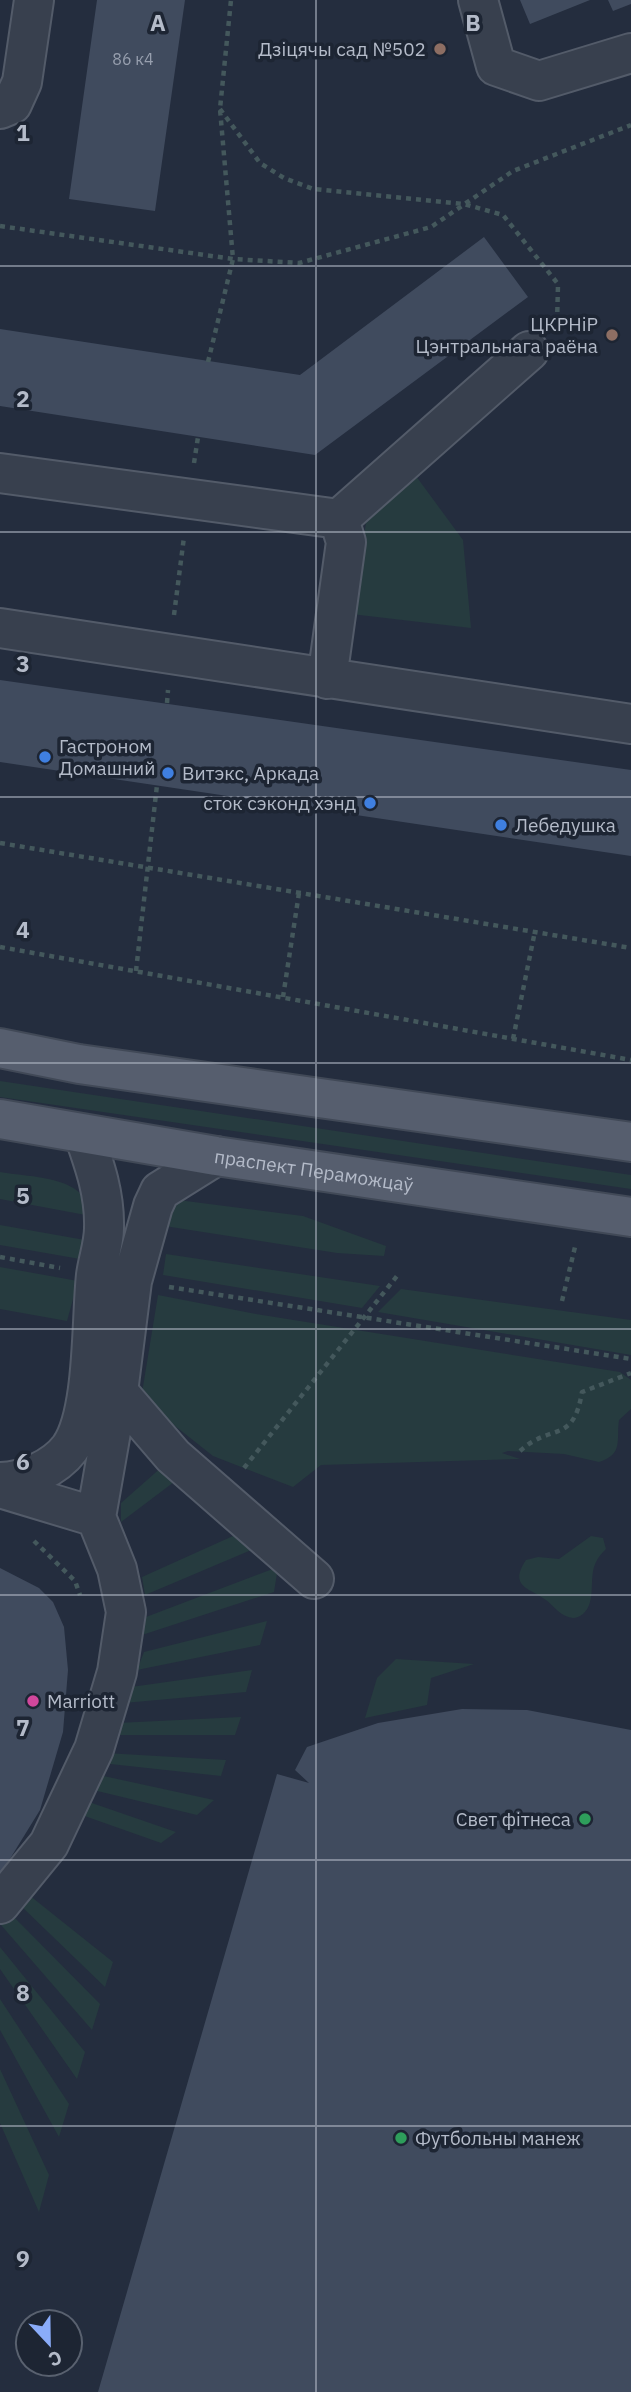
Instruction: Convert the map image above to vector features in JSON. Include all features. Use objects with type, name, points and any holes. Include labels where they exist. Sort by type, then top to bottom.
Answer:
[{"type":"main road","points":[[0,1048],[79,1063],[631,1142]]},
{"type":"main road","name":"праспект Пераможцаў","points":[[0,1119],[216,1156],[631,1217]]},
{"type":"lane","points":[[0,109],[12,104],[22,82],[34,0]]},
{"type":"lane","points":[[478,0],[496,66],[539,81],[631,53]]},
{"type":"lane","points":[[0,473],[339,519],[529,351]]},
{"type":"lane","points":[[327,679],[346,542],[339,519]]},
{"type":"lane","points":[[0,628],[631,724]]},
{"type":"lane","points":[[84,1135],[102,1194],[104,1229],[114,1277]]},
{"type":"lane","points":[[0,1485],[41,1471],[69,1449],[80,1426],[114,1277],[160,1191],[216,1156]]},
{"type":"lane","points":[[90,1384],[314,1578]]},
{"type":"lane","points":[[0,1904],[49,1844],[94,1749],[117,1672],[126,1612],[117,1569],[96,1517],[90,1384]]},
{"type":"lane","points":[[0,1485],[96,1517]]},
{"type":"path","points":[[208,362],[233,259],[220,109],[231,0]]},
{"type":"path","points":[[220,109],[260,163],[284,178],[313,189],[464,204],[503,215],[558,284],[557,328],[529,351]]},
{"type":"path","points":[[0,226],[233,259],[299,262],[431,227],[513,171],[631,125]]},
{"type":"path","points":[[167,703],[169,654],[198,437]]},
{"type":"path","points":[[136,971],[157,785]]},
{"type":"path","points":[[0,843],[631,948]]},
{"type":"path","points":[[283,997],[299,893]]},
{"type":"path","points":[[513,1039],[535,932]]},
{"type":"path","points":[[0,947],[631,1060]]},
{"type":"path","points":[[562,1301],[583,1209]]},
{"type":"path","points":[[0,1257],[631,1359]]},
{"type":"path","points":[[221,1496],[397,1276]]},
{"type":"path","points":[[520,1451],[534,1439],[569,1425],[578,1416],[582,1392],[631,1373]]},
{"type":"path","points":[[24,1538],[36,1542],[75,1581],[83,1602]]},
{"type":"green space","points":[[413,472],[463,540],[471,628],[351,614],[368,511]]},
{"type":"green space","points":[[0,1081],[631,1175],[631,1189],[0,1097]]},
{"type":"green space","points":[[0,1172],[42,1178],[69,1186],[80,1193],[91,1216],[0,1199]]},
{"type":"green space","points":[[178,1200],[303,1216],[386,1246],[384,1256],[337,1253],[158,1225]]},
{"type":"green space","points":[[0,1225],[85,1240],[80,1259],[0,1245]]},
{"type":"green space","points":[[166,1254],[380,1286],[362,1308],[163,1275]]},
{"type":"green space","points":[[0,1267],[78,1281],[67,1321],[0,1309]]},
{"type":"green space","points":[[401,1289],[631,1320],[631,1355],[378,1312]]},
{"type":"green space","points":[[158,1295],[256,1314],[620,1372],[631,1380],[631,1409],[619,1420],[616,1450],[607,1459],[599,1462],[564,1454],[508,1451],[502,1453],[520,1459],[321,1465],[293,1487],[213,1456],[141,1399]]},
{"type":"green space","points":[[163,1466],[174,1482],[121,1522],[121,1503]]},
{"type":"green space","points":[[233,1536],[256,1548],[145,1595],[142,1577]]},
{"type":"green space","points":[[591,1536],[603,1538],[606,1549],[594,1568],[590,1603],[583,1614],[567,1617],[523,1586],[519,1576],[521,1569],[526,1560],[538,1557],[559,1559]]},
{"type":"green space","points":[[278,1567],[274,1592],[142,1635],[146,1617]]},
{"type":"green space","points":[[267,1621],[260,1645],[137,1670],[144,1652]]},
{"type":"green space","points":[[396,1659],[474,1664],[431,1678],[427,1705],[365,1718],[377,1678]]},
{"type":"green space","points":[[252,1670],[246,1692],[124,1703],[131,1687]]},
{"type":"green space","points":[[241,1717],[235,1735],[111,1735],[117,1723]]},
{"type":"green space","points":[[105,1753],[226,1760],[221,1776],[101,1763]]},
{"type":"green space","points":[[99,1775],[214,1800],[197,1815],[89,1789]]},
{"type":"green space","points":[[89,1802],[176,1832],[161,1843],[79,1814]]},
{"type":"green space","points":[[29,1895],[113,1962],[105,1987],[20,1905]]},
{"type":"green space","points":[[10,1913],[100,2004],[92,2030],[1,1925]]},
{"type":"green space","points":[[0,1947],[85,2052],[77,2079],[0,1969]]},
{"type":"green space","points":[[0,1999],[69,2104],[59,2137],[0,2030]]},
{"type":"green space","points":[[0,2069],[49,2175],[39,2212],[0,2123]]},
{"type":"building","points":[[97,0],[185,0],[155,211],[69,199]]},
{"type":"building","points":[[520,0],[590,0],[530,24]]},
{"type":"building","points":[[608,0],[631,0],[631,4],[613,11]]},
{"type":"building","points":[[484,237],[528,297],[315,455],[0,406],[0,329],[300,375]]},
{"type":"building","points":[[0,680],[631,770],[631,856],[0,762]]},
{"type":"building","name":"Marriott","points":[[0,1568],[39,1588],[53,1602],[64,1627],[68,1670],[63,1732],[40,1810],[0,1875]]},
{"type":"building","name":"Футбольны манеж","points":[[462,1709],[527,1710],[631,1730],[631,2392],[98,2392],[277,1774],[309,1783],[295,1770],[307,1747],[378,1723]]},
{"type":"place","name":"Дзіцячы сад №502","points":[[440,49]]},
{"type":"place","name":"ЦКРНіР Цэнтральнага раёна","points":[[612,335]]},
{"type":"place","name":"Гастроном Домашний","points":[[45,757]]},
{"type":"place","name":"Витэкс, Аркада","points":[[168,773]]},
{"type":"place","name":"сток сэконд хэнд","points":[[370,803]]},
{"type":"place","name":"Лебедушка","points":[[501,825]]},
{"type":"place","name":"Marriott","points":[[33,1701]]},
{"type":"place","name":"Свет фітнеса","points":[[585,1819]]},
{"type":"place","name":"Футбольны манеж","points":[[401,2138]]}]
